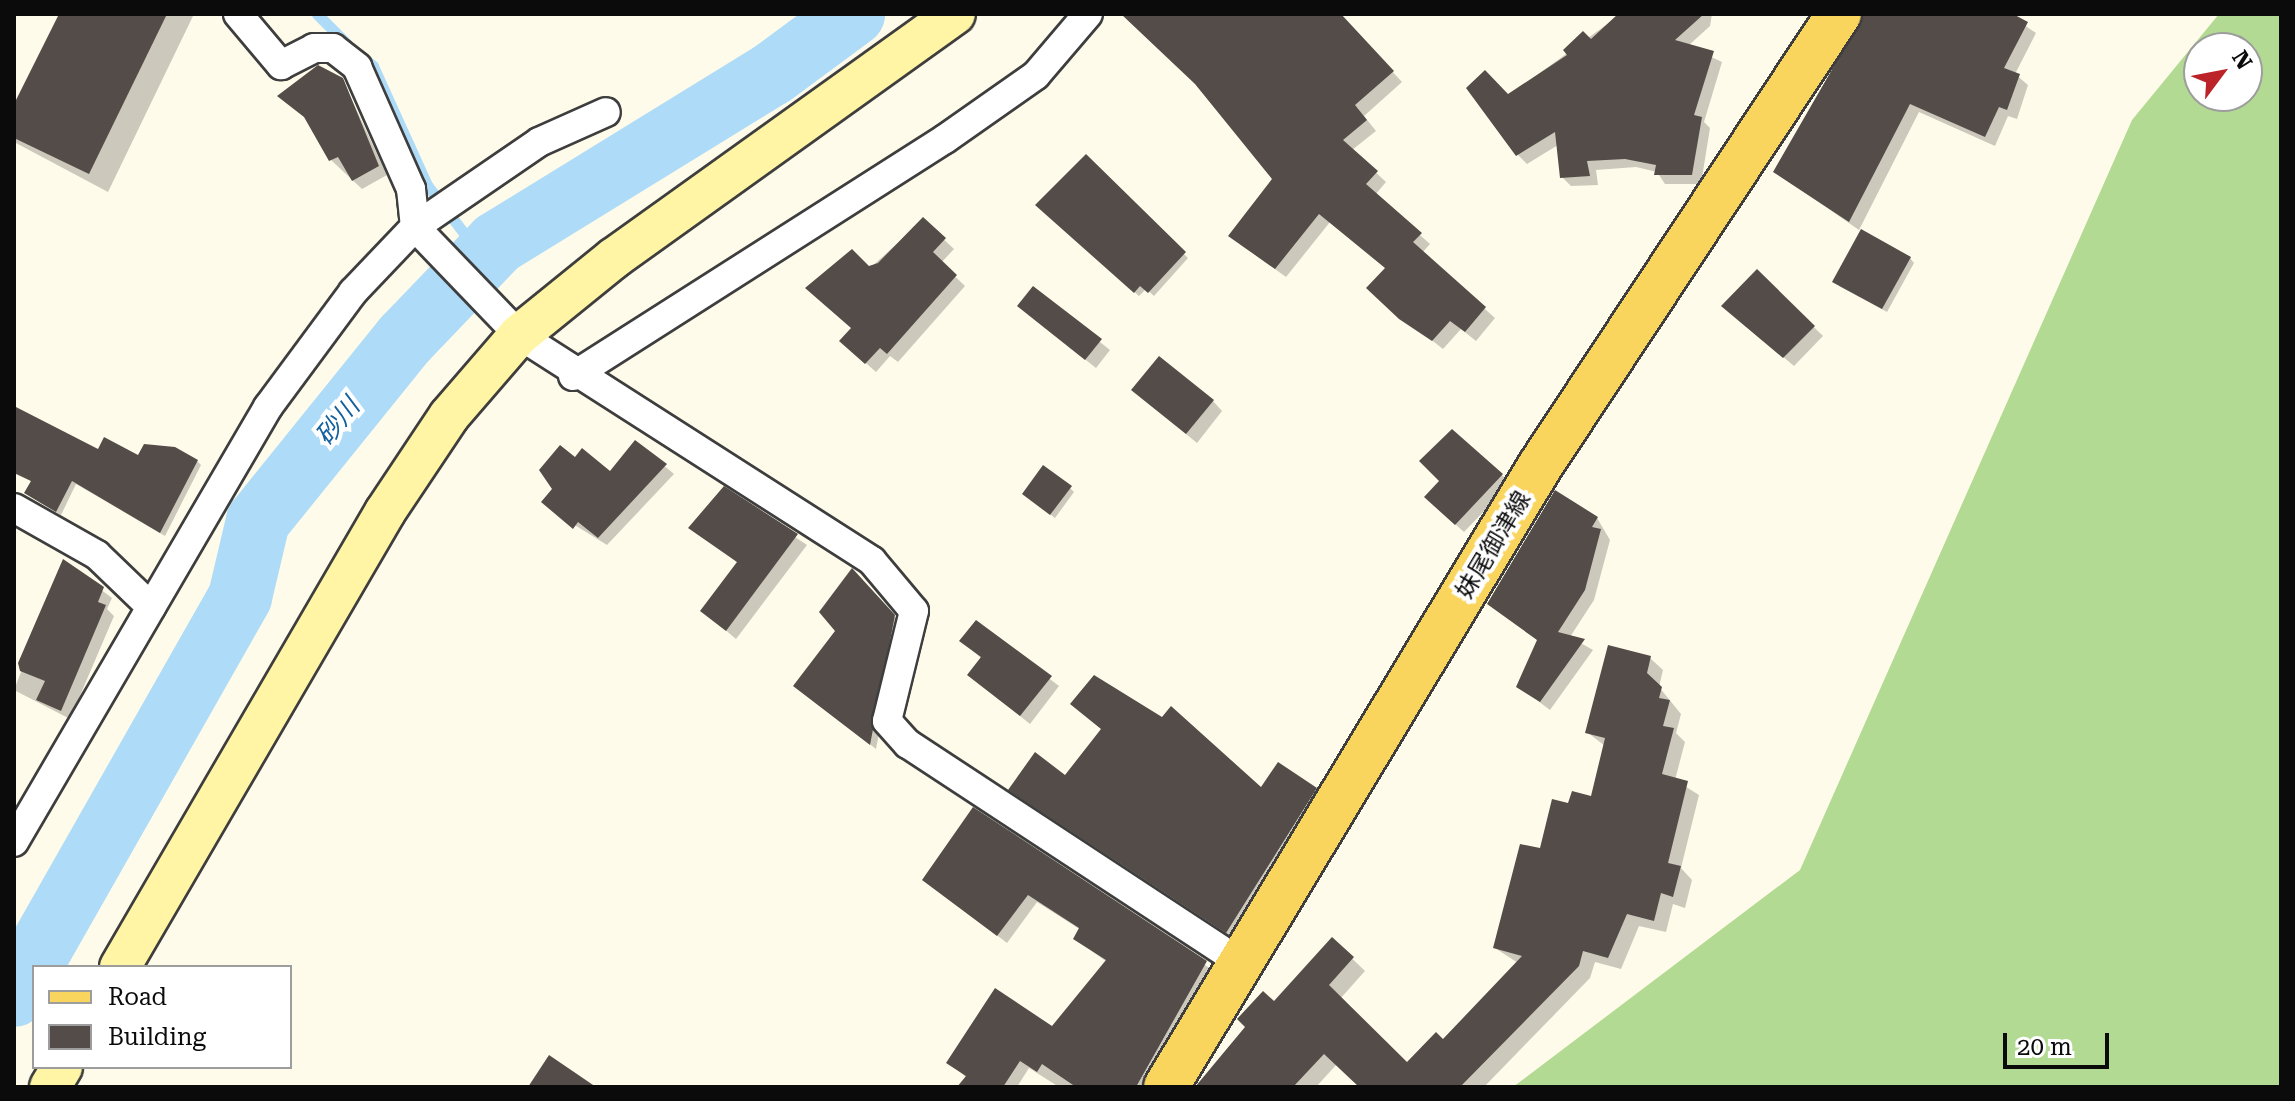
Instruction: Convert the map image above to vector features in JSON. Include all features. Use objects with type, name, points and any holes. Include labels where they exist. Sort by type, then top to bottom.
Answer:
[{"type":"main road","name":"妹尾御津線","points":[[1166,1087],[1244,965],[1540,466],[1839,14]]},
{"type":"street","points":[[238,14],[281,65],[314,48],[333,48],[357,67],[411,189],[510,327],[573,376],[742,471],[872,561],[914,611],[887,721],[1053,846],[1244,965]]},
{"type":"street","points":[[121,965],[385,512],[510,327],[614,258],[955,14]]},
{"type":"street","points":[[573,376],[945,139],[1036,75],[1088,14]]},
{"type":"street","points":[[14,842],[268,407],[353,292],[432,220],[539,142],[606,112]]},
{"type":"street","points":[[14,508],[97,555],[151,607]]},
{"type":"street","points":[[50,1087],[61,1069]]},
{"type":"green space","points":[[2219,14],[2281,14],[2281,1087],[1513,1087],[1800,870],[2132,120],[2183,58],[2183,112],[2263,112],[2263,32],[2204,32]]},
{"type":"building","points":[[59,14],[167,14],[89,174],[14,138],[14,104]]},
{"type":"building","points":[[1121,14],[1341,14],[1394,71],[1355,105],[1367,120],[1343,140],[1378,171],[1366,184],[1422,233],[1413,242],[1486,307],[1465,332],[1450,321],[1432,341],[1399,319],[1366,288],[1385,268],[1319,214],[1275,269],[1228,236],[1272,179],[1195,84]]},
{"type":"building","points":[[1618,14],[1704,14],[1675,40],[1714,51],[1694,115],[1702,117],[1692,175],[1654,175],[1656,165],[1625,159],[1587,161],[1590,176],[1560,178],[1555,132],[1516,156],[1466,88],[1485,70],[1508,94],[1567,55],[1563,50],[1583,31],[1591,39]]},
{"type":"building","points":[[1864,14],[2013,14],[2028,22],[2004,68],[2020,74],[2007,110],[1999,107],[1985,137],[1910,104],[1849,222],[1773,172]]},
{"type":"building","points":[[318,65],[343,78],[379,166],[352,181],[338,157],[329,161],[304,117],[277,96]]},
{"type":"building","points":[[1086,154],[1186,252],[1148,293],[1140,286],[1134,293],[1035,205]]},
{"type":"building","points":[[923,217],[946,238],[933,252],[957,275],[887,354],[880,348],[865,364],[839,341],[851,328],[805,288],[852,249],[869,266],[878,263]]},
{"type":"building","points":[[1861,229],[1911,257],[1882,309],[1832,282]]},
{"type":"building","points":[[1757,269],[1815,326],[1783,358],[1721,306]]},
{"type":"building","points":[[1033,286],[1102,339],[1085,360],[1017,306]]},
{"type":"building","points":[[1159,356],[1214,400],[1186,434],[1131,390]]},
{"type":"building","points":[[14,406],[98,449],[104,437],[138,455],[144,444],[175,447],[198,460],[160,533],[72,481],[56,512],[24,493],[31,481],[14,473]]},
{"type":"building","points":[[1452,429],[1503,474],[1455,525],[1424,497],[1439,481],[1419,461]]},
{"type":"building","points":[[635,440],[667,464],[598,538],[578,522],[573,529],[541,502],[552,489],[539,470],[560,445],[575,457],[582,448],[610,471]]},
{"type":"building","points":[[1043,465],[1072,486],[1050,515],[1022,494]]},
{"type":"building","points":[[724,486],[798,534],[726,631],[700,611],[737,562],[688,528]]},
{"type":"building","points":[[1555,490],[1598,517],[1592,527],[1601,529],[1585,590],[1558,632],[1585,639],[1540,702],[1516,687],[1537,640],[1487,604]]},
{"type":"building","points":[[63,559],[104,587],[98,602],[106,605],[61,711],[36,700],[45,681],[20,671],[18,663]]},
{"type":"building","points":[[852,568],[895,615],[870,745],[793,686],[835,631],[819,612]]},
{"type":"building","points":[[976,620],[1052,676],[1020,716],[967,675],[981,657],[959,641]]},
{"type":"building","points":[[1608,645],[1651,656],[1647,673],[1662,687],[1659,698],[1670,700],[1663,726],[1674,728],[1662,774],[1688,781],[1668,863],[1681,866],[1673,897],[1661,893],[1654,921],[1627,914],[1608,958],[1583,951],[1579,966],[1460,1087],[1359,1087],[1324,1054],[1293,1087],[1195,1087],[1245,1027],[1237,1019],[1263,991],[1274,1001],[1332,937],[1354,957],[1329,985],[1407,1062],[1436,1032],[1443,1039],[1522,956],[1493,948],[1520,844],[1540,848],[1552,799],[1568,803],[1572,791],[1591,796],[1605,738],[1585,733]]},
{"type":"building","points":[[1094,675],[1162,717],[1171,706],[1261,787],[1278,762],[1317,788],[1226,933],[1008,790],[1035,752],[1065,775],[1101,729],[1070,704]]},
{"type":"building","points":[[973,807],[1207,961],[1136,1087],[1076,1087],[1042,1064],[1037,1072],[1020,1061],[1003,1087],[957,1087],[966,1076],[946,1063],[995,988],[1052,1026],[1106,960],[1073,939],[1079,928],[1028,895],[997,936],[922,880]]},
{"type":"building","points":[[549,1055],[596,1087],[528,1087]]},
{"type":"waterway","points":[[317,14],[347,44]]},
{"type":"waterway","name":"砂川","points":[[14,995],[240,597],[258,521],[405,339],[497,243],[772,74],[853,14]]},
{"type":"waterway","points":[[360,55],[373,66],[427,185],[483,258]]}]
